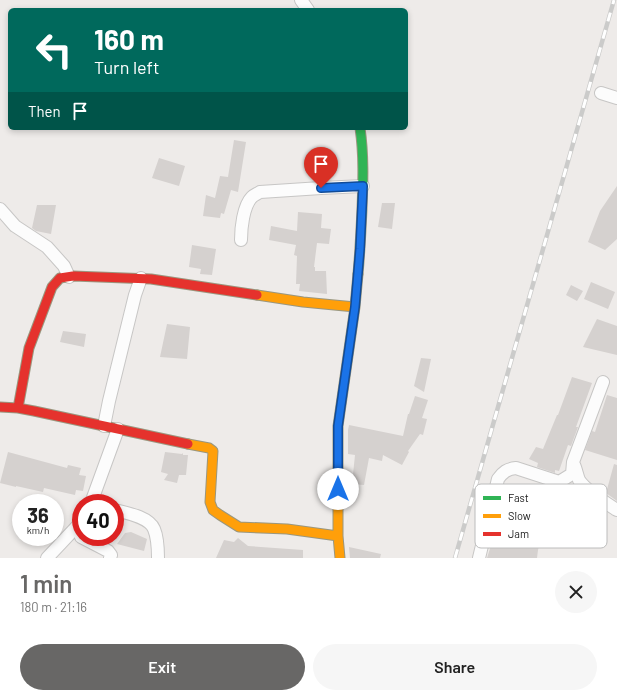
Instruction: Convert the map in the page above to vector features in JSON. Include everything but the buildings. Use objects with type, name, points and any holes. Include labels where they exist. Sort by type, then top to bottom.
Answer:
[{"type":"street","points":[[601,93],[617,98]]},
{"type":"street","points":[[340,558],[338,536],[338,426],[355,307],[360,249],[363,186],[360,130]]},
{"type":"street","points":[[241,240],[241,229],[247,204],[252,197],[260,192],[363,186]]},
{"type":"street","points":[[0,209],[15,226],[47,247],[64,266],[69,277]]},
{"type":"street","points":[[18,408],[29,348],[52,287],[60,278],[73,276],[152,279],[303,302],[355,307]]},
{"type":"street","points":[[104,426],[114,379],[141,278]]},
{"type":"street","points":[[497,484],[502,472],[516,468],[559,482],[572,474],[573,462],[603,382]]},
{"type":"street","points":[[0,407],[18,408],[204,447],[211,450],[213,454],[210,502],[213,510],[220,516],[239,527],[287,529],[338,536]]},
{"type":"street","points":[[94,494],[118,429]]},
{"type":"street","points":[[573,462],[580,480],[584,484]]},
{"type":"street","points":[[607,504],[617,510]]},
{"type":"street","points":[[124,512],[135,515],[147,521],[154,529],[158,558]]},
{"type":"street","points":[[47,558],[72,539]]},
{"type":"street","points":[[99,546],[108,551],[111,555],[110,558]]},
{"type":"street","points":[[479,558],[481,548]]},
{"type":"railway","points":[[476,484],[614,0]]},
{"type":"railway","points":[[455,558],[475,488]]},
{"type":"traffic: fast","points":[[358,274],[363,179],[360,130]]},
{"type":"traffic: slow","points":[[340,558],[338,536],[338,426],[355,307],[358,274]]},
{"type":"traffic: slow","points":[[257,295],[303,302],[355,307]]},
{"type":"traffic: slow","points":[[188,444],[209,448],[213,451],[210,502],[213,510],[239,527],[287,529],[338,536]]},
{"type":"traffic: jam","points":[[18,408],[29,348],[52,287],[60,278],[73,276],[151,279],[257,295]]},
{"type":"traffic: jam","points":[[0,407],[34,411],[188,444]]},
{"type":"route","points":[[321,188],[363,186],[355,307],[338,426],[338,489]]}]
